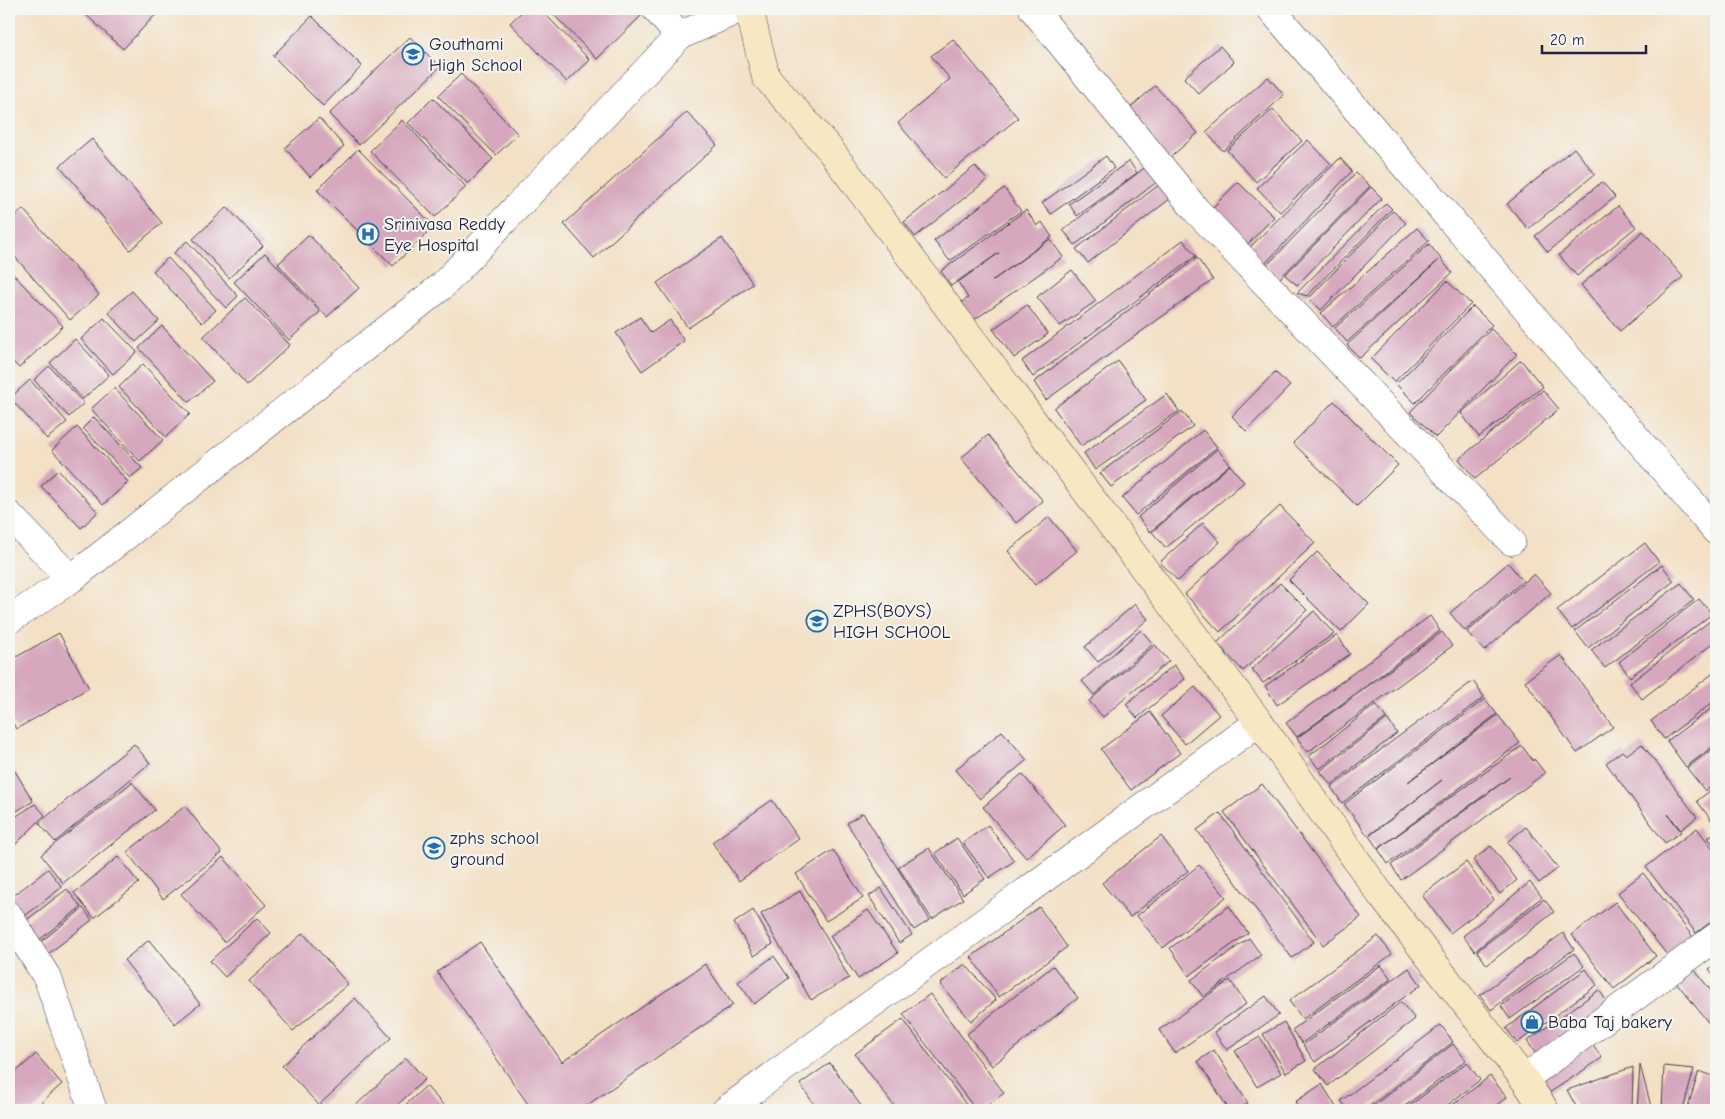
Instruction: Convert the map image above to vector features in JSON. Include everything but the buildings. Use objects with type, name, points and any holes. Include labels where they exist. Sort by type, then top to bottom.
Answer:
[{"type":"main road","points":[[749,9],[766,77],[827,146],[1259,722],[1381,896],[1524,1079],[1545,1110]]},
{"type":"street","points":[[656,9],[679,36]]},
{"type":"street","points":[[9,620],[71,579],[442,286],[679,36],[740,9]]},
{"type":"street","points":[[1033,9],[1196,210],[1511,541]]},
{"type":"street","points":[[1271,9],[1716,532]]},
{"type":"street","points":[[9,514],[71,579]]},
{"type":"street","points":[[726,1110],[1259,722]]},
{"type":"street","points":[[9,916],[48,979],[93,1110]]},
{"type":"street","points":[[1524,1079],[1716,937]]},
{"type":"place","name":"Gouthami High School","points":[[413,54]]},
{"type":"place","name":"Srinivasa Reddy Eye Hospital","points":[[368,234]]},
{"type":"place","name":"ZPHS(BOYS) HIGH SCHOOL","points":[[817,621]]},
{"type":"place","name":"zphs school ground","points":[[434,848]]},
{"type":"place","name":"Baba Taj bakery","points":[[1532,1022]]}]
